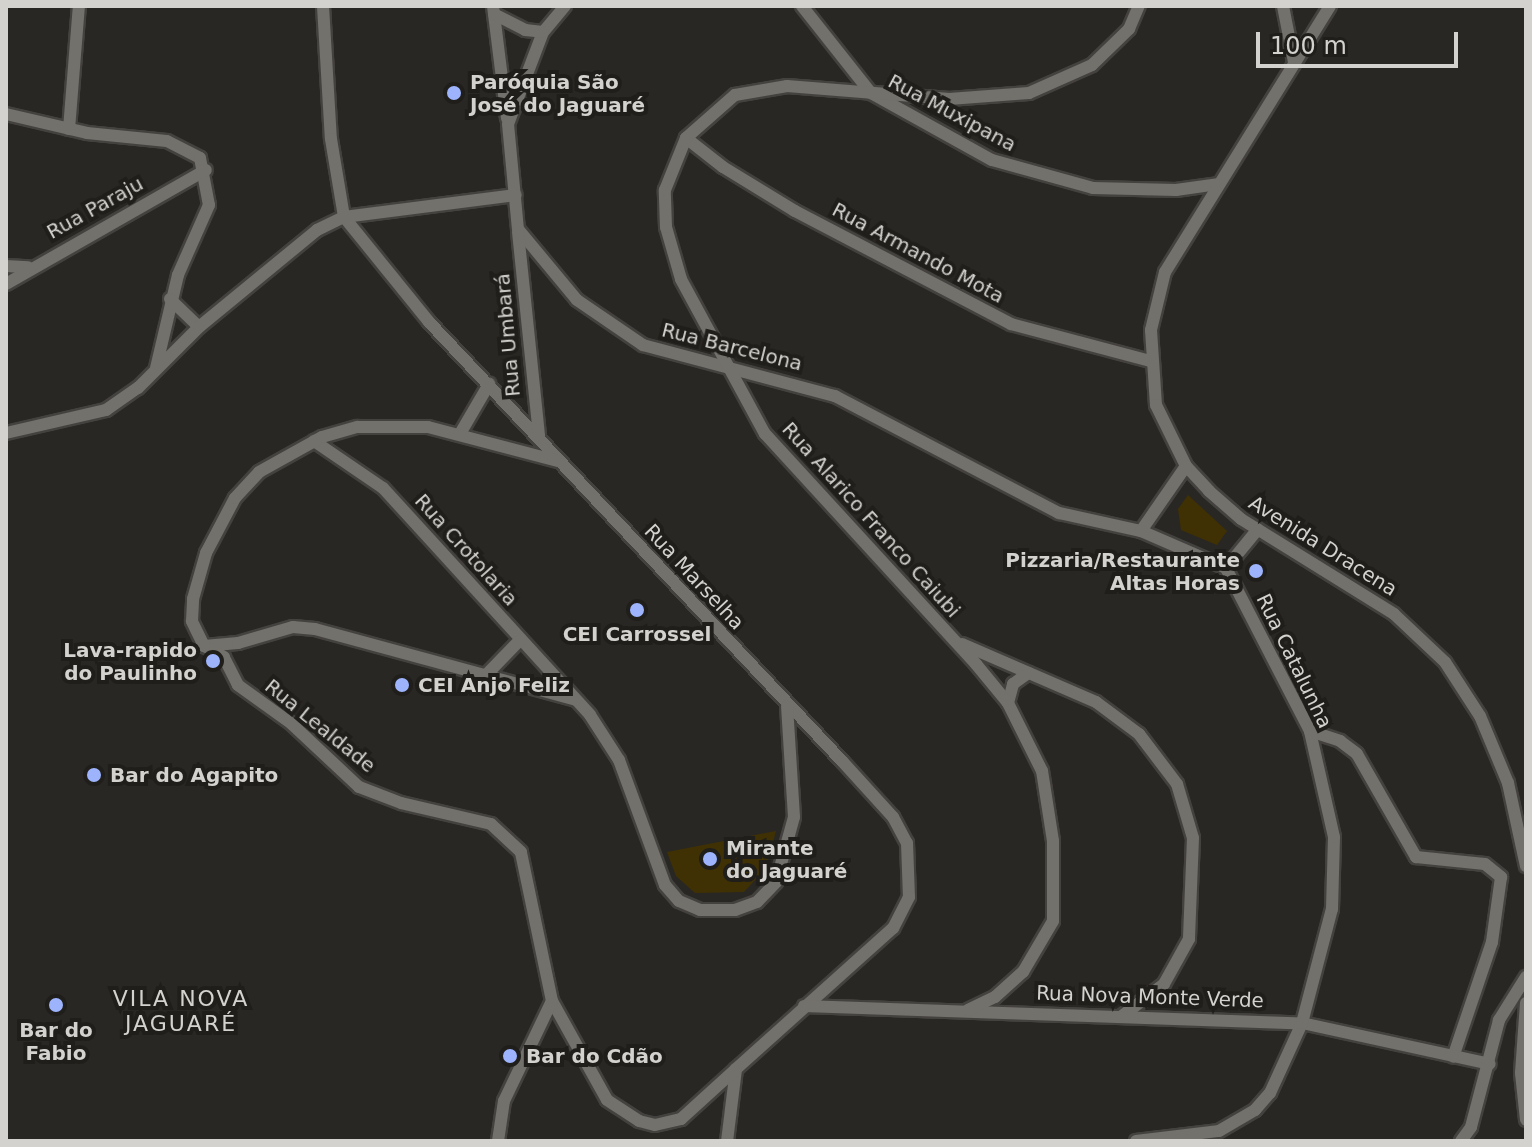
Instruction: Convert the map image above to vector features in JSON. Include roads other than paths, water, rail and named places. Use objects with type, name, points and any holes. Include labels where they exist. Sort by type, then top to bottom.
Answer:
[{"type":"street","points":[[69,129],[79,6]]},
{"type":"street","name":"Rua Marselha","points":[[323,6],[331,139],[344,217],[429,322],[893,817],[911,863],[909,897],[893,928],[736,1069]]},
{"type":"street","points":[[508,124],[543,32],[565,6]]},
{"type":"street","name":"Rua Muxipana","points":[[802,6],[871,93],[992,160],[1035,175],[1093,188],[1176,190],[1218,184]]},
{"type":"street","name":"Rua Alarico Franco Caiubi","points":[[968,1010],[995,997],[1023,972],[1053,921],[1048,794],[1037,756],[1008,703],[765,434],[725,369],[681,279],[666,227],[665,190],[686,138],[735,95],[763,87],[949,99],[1047,87],[1092,65],[1129,29],[1139,6]]},
{"type":"street","points":[[1283,6],[1294,62]]},
{"type":"street","name":"Avenida Dracena","points":[[1329,6],[1218,184],[1160,285],[1150,361],[1156,405],[1186,466],[1258,529],[1394,614],[1445,662],[1480,716],[1508,783],[1526,866]]},
{"type":"street","points":[[494,10],[525,30],[543,32]]},
{"type":"street","points":[[494,10],[518,229]]},
{"type":"street","points":[[6,114],[69,129],[167,141],[194,152],[206,170],[209,205],[170,299],[156,368]]},
{"type":"street","name":"Rua Armando Mota","points":[[686,138],[723,167],[795,211],[1011,324],[1150,361]]},
{"type":"street","name":"Rua Paraju","points":[[6,284],[28,267],[206,170]]},
{"type":"street","points":[[6,433],[106,410],[199,327],[317,230],[344,217],[516,195]]},
{"type":"street","name":"Rua Barcelona","points":[[518,229],[558,283],[615,329],[659,351],[835,396],[1059,513],[1141,531],[1226,568]]},
{"type":"street","name":"Rua Umbará","points":[[518,229],[539,438]]},
{"type":"street","points":[[6,266],[28,267]]},
{"type":"street","points":[[170,299],[199,327]]},
{"type":"street","points":[[461,432],[489,384]]},
{"type":"street","name":"Rua Lealdade","points":[[558,461],[461,432],[358,427],[314,441],[259,472],[227,509],[206,553],[193,599],[192,621],[204,646],[224,657],[238,685],[292,724],[359,787],[401,803],[463,814],[508,835],[527,869],[552,1001],[607,1100],[639,1121],[655,1125],[681,1119],[736,1069]]},
{"type":"street","name":"Rua Crotolaria","points":[[314,441],[383,488],[576,700],[619,760],[671,895],[689,906],[719,911],[757,902],[784,864],[794,785],[787,706]]},
{"type":"street","points":[[1141,531],[1186,466]]},
{"type":"street","points":[[1226,568],[1258,529]]},
{"type":"street","name":"Rua Catalunha","points":[[1136,1141],[1202,1136],[1235,1124],[1270,1093],[1302,1023],[1332,909],[1335,871],[1328,798],[1310,731],[1226,568]]},
{"type":"street","points":[[204,646],[238,643],[293,627],[315,629],[488,673],[576,700]]},
{"type":"street","points":[[488,673],[521,639]]},
{"type":"street","points":[[952,639],[1096,702],[1139,734],[1177,784],[1190,819],[1193,894],[1186,952],[1164,984],[1122,1016]]},
{"type":"street","points":[[1008,703],[1013,684],[1028,673]]},
{"type":"street","points":[[1310,731],[1340,741],[1357,754],[1416,857],[1485,864],[1501,877],[1492,942],[1453,1057]]},
{"type":"street","points":[[1461,1141],[1471,1127],[1490,1064],[1499,1020],[1526,977]]},
{"type":"street","points":[[498,1141],[504,1101],[552,1001]]},
{"type":"street","points":[[1526,1003],[1521,1073],[1526,1120]]},
{"type":"street","name":"Rua Nova Monte Verde","points":[[804,1006],[1302,1023],[1490,1064]]},
{"type":"street","points":[[727,1141],[736,1069]]},
{"type":"place","name":"Paróquia São José do Jaguaré","points":[[454,93]]},
{"type":"place","name":"Pizzaria/Restaurante Altas Horas","points":[[1256,571]]},
{"type":"place","name":"CEI Carrossel","points":[[637,610]]},
{"type":"place","name":"Lava-rapido do Paulinho","points":[[213,661]]},
{"type":"place","name":"CEI Anjo Feliz","points":[[402,685]]},
{"type":"place","name":"Bar do Agapito","points":[[94,775]]},
{"type":"place","name":"Mirante do Jaguaré","points":[[710,859]]},
{"type":"place","name":"Bar do Fabio","points":[[56,1005]]},
{"type":"place","name":"Bar do Cdão","points":[[510,1056]]},
{"type":"district","name":"VILA NOVA JAGUARÉ","points":[[181,1010]]}]
